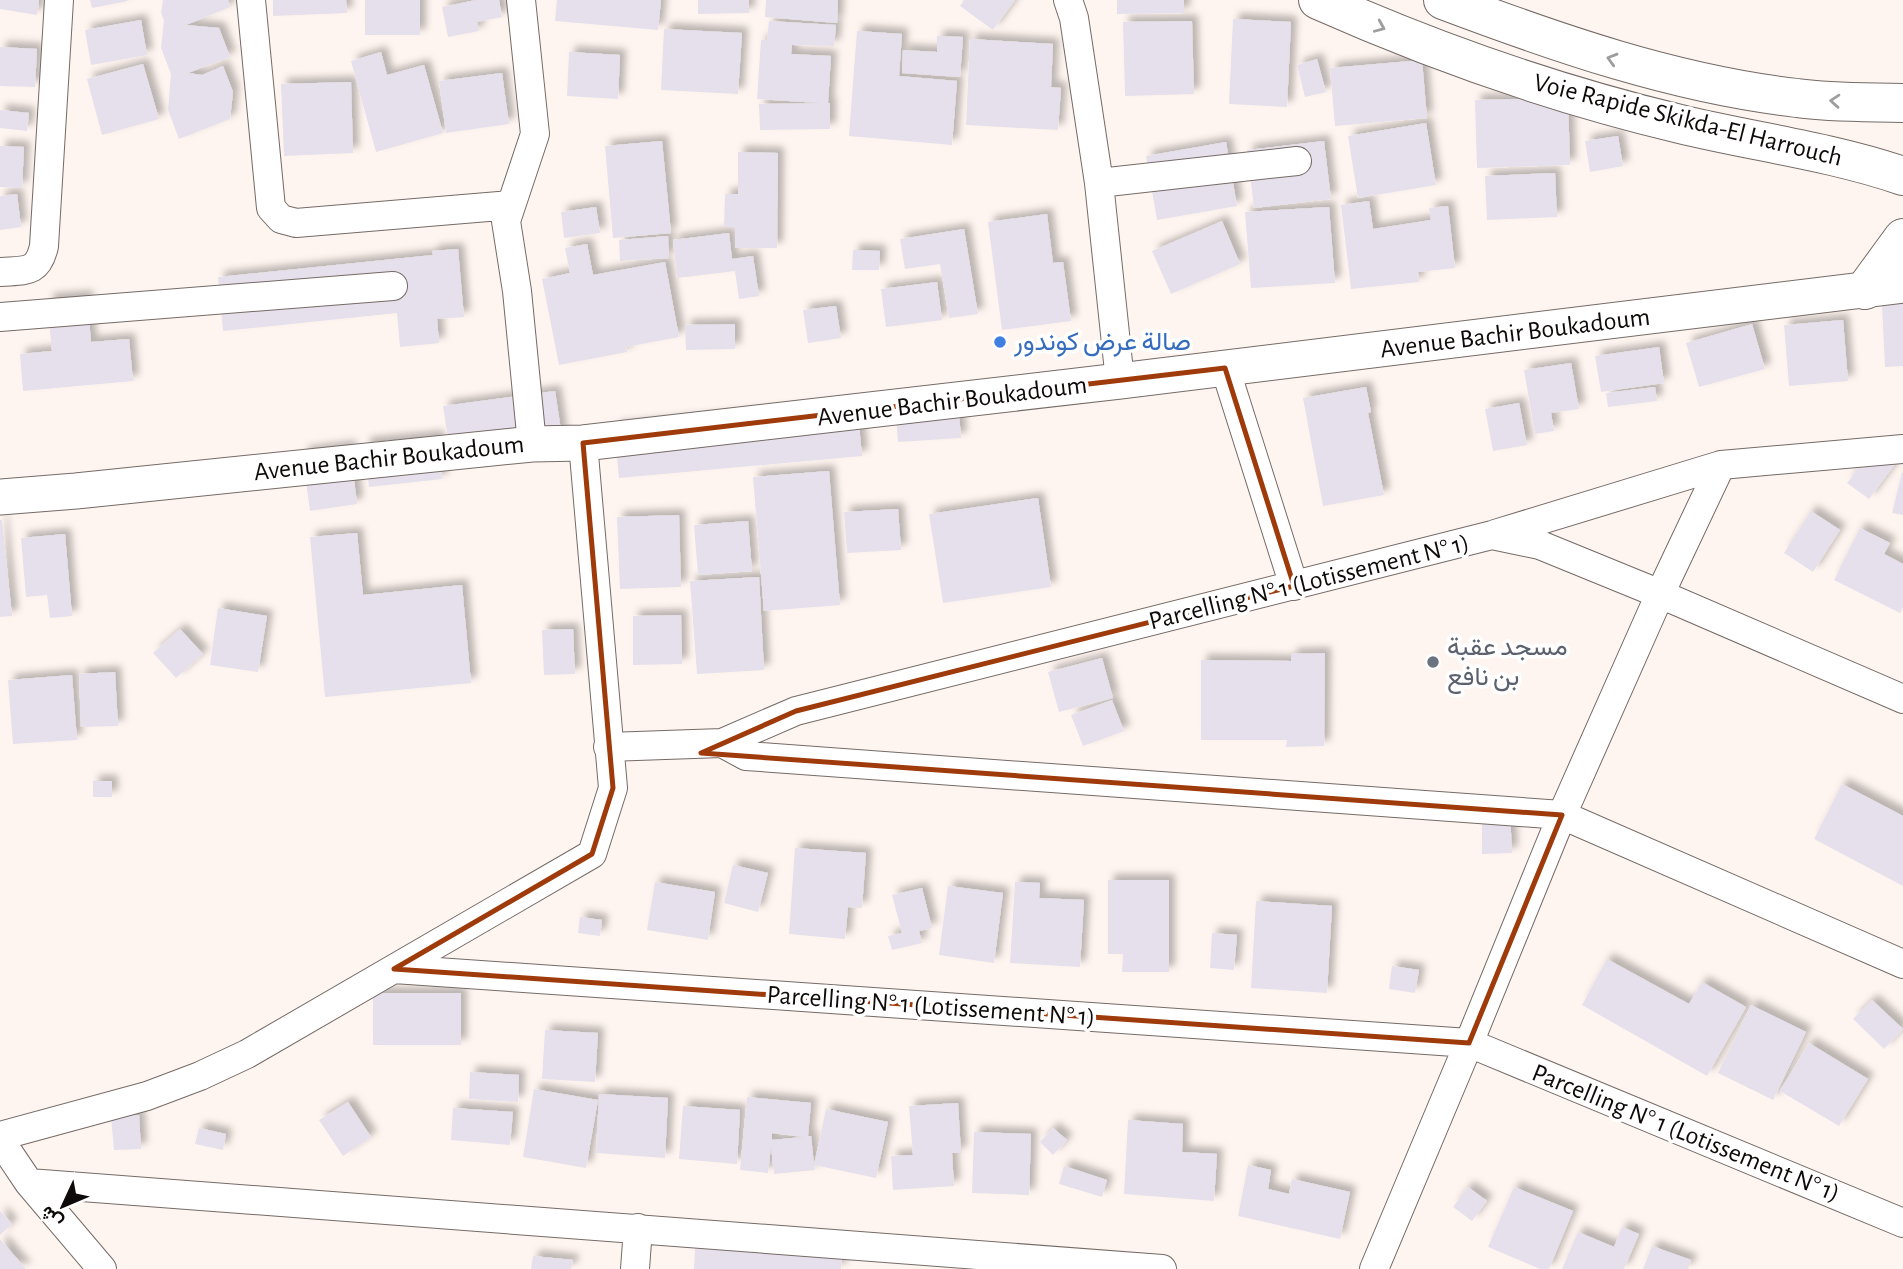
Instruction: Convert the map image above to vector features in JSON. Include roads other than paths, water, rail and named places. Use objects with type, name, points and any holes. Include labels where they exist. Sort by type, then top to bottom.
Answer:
[{"type":"highway","name":"Voie Rapide Skikda-El Harrouch","points":[[1318,0],[1435,49],[1534,83],[1679,124],[1863,163],[1903,176]]},
{"type":"highway","name":"Voie Rapide Skikda-El Harrouch","points":[[1443,0],[1599,55],[1725,86],[1798,99],[1903,103]]},
{"type":"highway","points":[[1863,163],[1895,185],[1903,198]]},
{"type":"highway","points":[[1865,290],[1903,239]]},
{"type":"street","points":[[0,272],[30,270],[41,260],[43,253],[59,0]]},
{"type":"street","points":[[251,0],[271,208],[281,219],[296,223],[511,205]]},
{"type":"street","points":[[521,0],[535,134],[506,220],[517,291],[532,444]]},
{"type":"street","points":[[1068,0],[1074,18],[1099,183],[1120,381]]},
{"type":"street","points":[[1099,183],[1297,161]]},
{"type":"street","points":[[0,317],[393,285]]},
{"type":"street","name":"Avenue Bachir Boukadoum","points":[[0,497],[532,444],[583,443],[1120,381],[1903,285]]},
{"type":"street","points":[[1225,368],[1294,586]]},
{"type":"street","points":[[102,1269],[29,1182],[0,1138],[147,1096],[247,1054],[592,854],[612,788],[583,443]]},
{"type":"street","name":"Parcelling N° 1 (Lotissement N° 1)","points":[[608,747],[722,743],[796,711],[1492,536],[1721,465],[1903,449]]},
{"type":"street","points":[[1374,1269],[1562,815],[1660,594],[1721,465]]},
{"type":"street","name":"Parcelling N° 1 (Lotissement N° 1)","points":[[1492,536],[1540,545],[1903,699]]},
{"type":"street","name":"Parcelling N° 1 (Lotissement N° 1)","points":[[722,743],[746,756],[1562,815],[1903,964]]},
{"type":"street","name":"Parcelling N° 1 (Lotissement N° 1)","points":[[394,969],[1469,1043],[1903,1223]]},
{"type":"street","points":[[29,1182],[638,1228],[856,1257],[1162,1269]]},
{"type":"street","points":[[635,1269],[638,1228]]},
{"type":"place","name":"صالة عرض كوندور","points":[[1000,342]]},
{"type":"place","name":"مسجد عقبة بن نافع","points":[[1433,662]]}]
